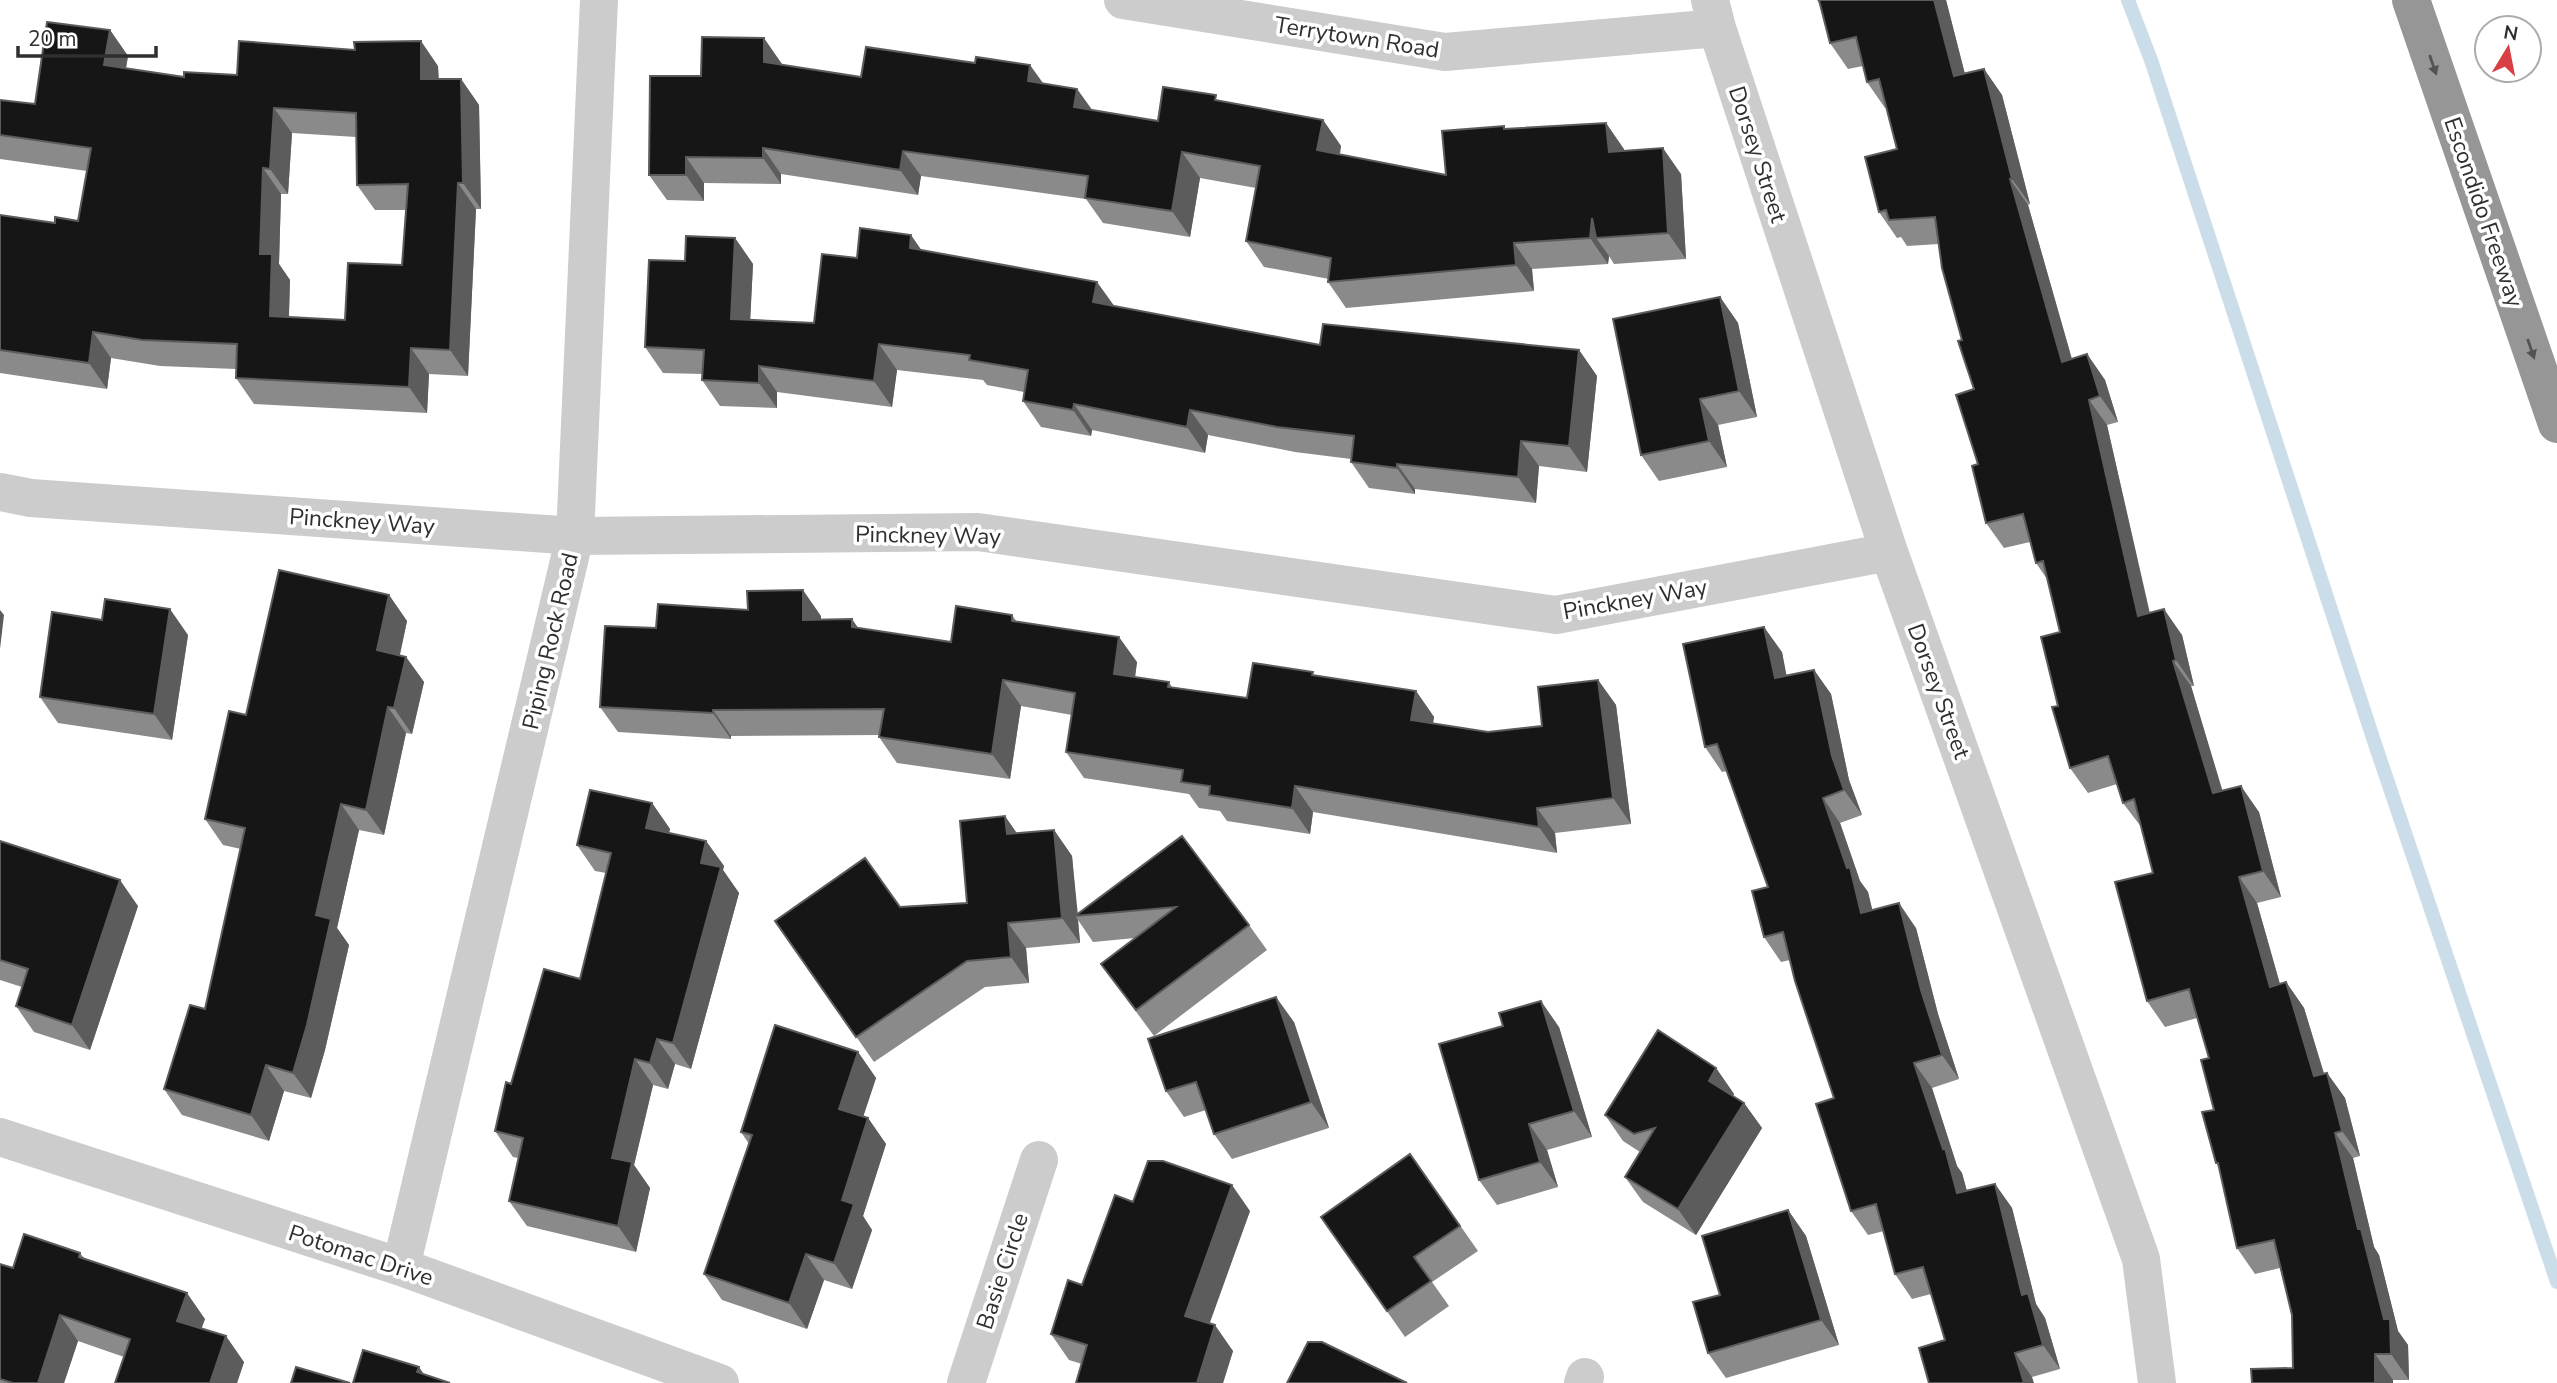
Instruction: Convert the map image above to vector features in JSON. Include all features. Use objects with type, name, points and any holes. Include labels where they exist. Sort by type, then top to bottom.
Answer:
[{"type":"highway","name":"Escondido Freeway","points":[[2411,0],[2557,424]]},
{"type":"street","name":"Piping Rock Road","points":[[401,1267],[575,536],[599,0]]},
{"type":"street","name":"Terrytown Road","points":[[1123,0],[1445,52],[1713,14]]},
{"type":"street","name":"Dorsey Street","points":[[1713,14],[1889,552],[2141,1259],[2157,1383]]},
{"type":"street","name":"Pinckney Way","points":[[0,492],[31,498],[575,536],[978,532],[1556,615],[1889,552]]},
{"type":"street","name":"Potomac Drive","points":[[0,1137],[401,1267],[720,1383]]},
{"type":"street","name":"Basie Circle","points":[[966,1383],[1039,1160]]},
{"type":"building","points":[[1819,0],[1934,0],[1954,76],[1984,69],[2010,179],[2062,362],[2087,354],[2100,396],[2089,400],[2138,616],[2164,609],[2176,660],[2173,661],[2213,793],[2241,786],[2263,871],[2239,877],[2270,987],[2286,982],[2314,1076],[2327,1073],[2342,1131],[2335,1133],[2358,1229],[2361,1229],[2384,1319],[2390,1319],[2391,1354],[2375,1354],[2375,1383],[2252,1383],[2251,1369],[2293,1368],[2292,1315],[2274,1240],[2237,1248],[2218,1163],[2202,1112],[2214,1110],[2201,1060],[2209,1058],[2189,989],[2147,1001],[2115,882],[2153,873],[2134,799],[2123,803],[2108,756],[2070,768],[2052,707],[2058,706],[2041,637],[2060,632],[2043,561],[2036,563],[2023,514],[1986,523],[1972,466],[1978,464],[1956,395],[1974,389],[1958,341],[1962,340],[1942,268],[1935,217],[1889,220],[1886,210],[1879,212],[1865,157],[1897,149],[1879,79],[1867,82],[1856,37],[1830,43]]},
{"type":"building","points":[[47,22],[110,30],[104,65],[184,77],[184,72],[237,75],[239,41],[355,50],[354,42],[421,41],[421,79],[461,79],[463,183],[458,183],[450,350],[411,348],[409,387],[236,378],[237,344],[142,340],[93,332],[89,363],[0,350],[0,215],[55,223],[55,217],[78,221],[91,148],[0,135],[0,100],[35,104]],"holes":[[[274,108],[356,113],[357,185],[408,184],[402,265],[348,263],[345,320],[270,316],[272,254],[260,254],[263,168],[270,169]]]},
{"type":"building","points":[[702,37],[764,38],[764,62],[861,77],[866,47],[975,63],[976,57],[1030,65],[1028,81],[1077,89],[1074,107],[1158,121],[1163,87],[1216,95],[1215,100],[1323,120],[1317,150],[1446,175],[1442,131],[1606,123],[1609,152],[1663,148],[1668,233],[1596,238],[1592,218],[1590,238],[1514,243],[1516,265],[1328,282],[1331,258],[1246,241],[1260,166],[1182,152],[1172,211],[1085,198],[1088,176],[903,151],[900,170],[763,148],[763,158],[686,157],[686,175],[649,175],[650,76],[701,76]]},
{"type":"building","points":[[860,228],[911,235],[910,248],[1097,282],[1093,302],[1320,345],[1323,324],[1579,350],[1569,446],[1521,441],[1518,477],[1397,464],[1397,468],[1351,462],[1354,436],[1277,427],[1190,410],[1187,427],[1074,404],[1073,410],[1023,401],[1028,370],[969,360],[970,355],[879,344],[874,381],[759,366],[759,383],[702,380],[704,350],[645,347],[649,260],[685,261],[686,236],[735,238],[731,319],[814,323],[822,254],[857,258]]},
{"type":"building","points":[[1720,297],[1739,391],[1700,399],[1709,441],[1641,455],[1613,319]]},
{"type":"building","points":[[279,570],[389,595],[377,650],[406,657],[394,708],[388,707],[366,810],[341,804],[316,915],[331,919],[293,1073],[266,1065],[251,1115],[164,1089],[190,1005],[205,1009],[245,828],[205,819],[229,711],[246,715]]},
{"type":"building","points":[[803,590],[803,620],[852,619],[852,627],[951,642],[956,606],[1012,615],[1012,621],[1119,637],[1114,674],[1169,682],[1168,687],[1247,698],[1253,663],[1313,672],[1312,675],[1416,691],[1411,720],[1488,732],[1542,726],[1538,687],[1598,680],[1613,798],[1537,808],[1539,827],[1295,786],[1292,808],[1209,795],[1210,786],[1181,782],[1183,770],[1066,752],[1075,693],[1003,680],[992,754],[879,737],[884,709],[713,710],[713,713],[600,707],[605,626],[656,628],[658,604],[748,610],[747,591]]},
{"type":"building","points":[[105,599],[170,609],[154,714],[40,697],[52,612],[102,620]]},
{"type":"building","points":[[1764,627],[1775,678],[1814,670],[1832,756],[1844,790],[1823,798],[1847,868],[1850,867],[1861,913],[1899,903],[1921,990],[1942,1055],[1914,1063],[1943,1149],[1945,1148],[1957,1193],[1995,1184],[2022,1295],[2028,1293],[2043,1345],[2015,1353],[2024,1383],[1929,1383],[1919,1348],[1945,1340],[1923,1267],[1895,1274],[1876,1204],[1851,1211],[1816,1104],[1834,1098],[1795,981],[1783,932],[1764,937],[1752,891],[1768,887],[1717,744],[1705,747],[1683,644]]},
{"type":"building","points":[[590,790],[652,803],[646,828],[706,841],[701,863],[721,867],[673,1043],[657,1039],[650,1063],[635,1059],[612,1158],[632,1162],[618,1226],[509,1201],[523,1138],[495,1131],[506,1082],[511,1084],[544,969],[580,979],[611,853],[577,845]]},
{"type":"building","points":[[1005,816],[1007,834],[1054,830],[1062,918],[1008,923],[1011,957],[967,961],[856,1037],[775,921],[865,858],[900,907],[967,903],[960,821]]},
{"type":"building","points":[[1182,836],[1249,925],[1136,1010],[1101,964],[1176,907],[1075,916]]},
{"type":"building","points":[[0,841],[120,880],[72,1025],[16,1006],[28,969],[0,960]]},
{"type":"building","points":[[1276,997],[1311,1102],[1214,1134],[1196,1082],[1166,1091],[1148,1039]]},
{"type":"building","points":[[1541,1001],[1574,1111],[1529,1124],[1540,1162],[1479,1180],[1439,1044],[1503,1026],[1499,1013]]},
{"type":"building","points":[[775,1025],[858,1052],[839,1109],[868,1118],[842,1200],[854,1204],[834,1263],[806,1254],[789,1303],[704,1274],[752,1135],[741,1132]]},
{"type":"building","points":[[1658,1030],[1716,1068],[1709,1081],[1744,1103],[1678,1209],[1625,1177],[1655,1128],[1634,1134],[1605,1115]]},
{"type":"building","points":[[1410,1154],[1460,1226],[1414,1257],[1431,1281],[1387,1311],[1321,1217]]},
{"type":"building","points":[[1148,1161],[1163,1161],[1232,1185],[1185,1316],[1215,1325],[1197,1383],[1076,1383],[1087,1345],[1051,1334],[1068,1280],[1082,1285],[1115,1195],[1133,1202]]},
{"type":"building","points":[[1788,1210],[1821,1320],[1708,1353],[1693,1302],[1720,1295],[1702,1236]]},
{"type":"building","points":[[24,1234],[80,1253],[79,1257],[187,1293],[177,1321],[226,1336],[210,1383],[115,1383],[130,1339],[60,1315],[38,1383],[13,1383],[0,1379],[0,1264],[13,1268]]},
{"type":"building","points":[[1308,1342],[1322,1342],[1407,1383],[1287,1383]]},
{"type":"building","points":[[363,1350],[419,1367],[417,1372],[450,1383],[353,1383]]},
{"type":"building","points":[[296,1367],[350,1383],[291,1383]]},
{"type":"waterway","points":[[2128,0],[2151,60],[2376,747],[2557,1282]]}]
